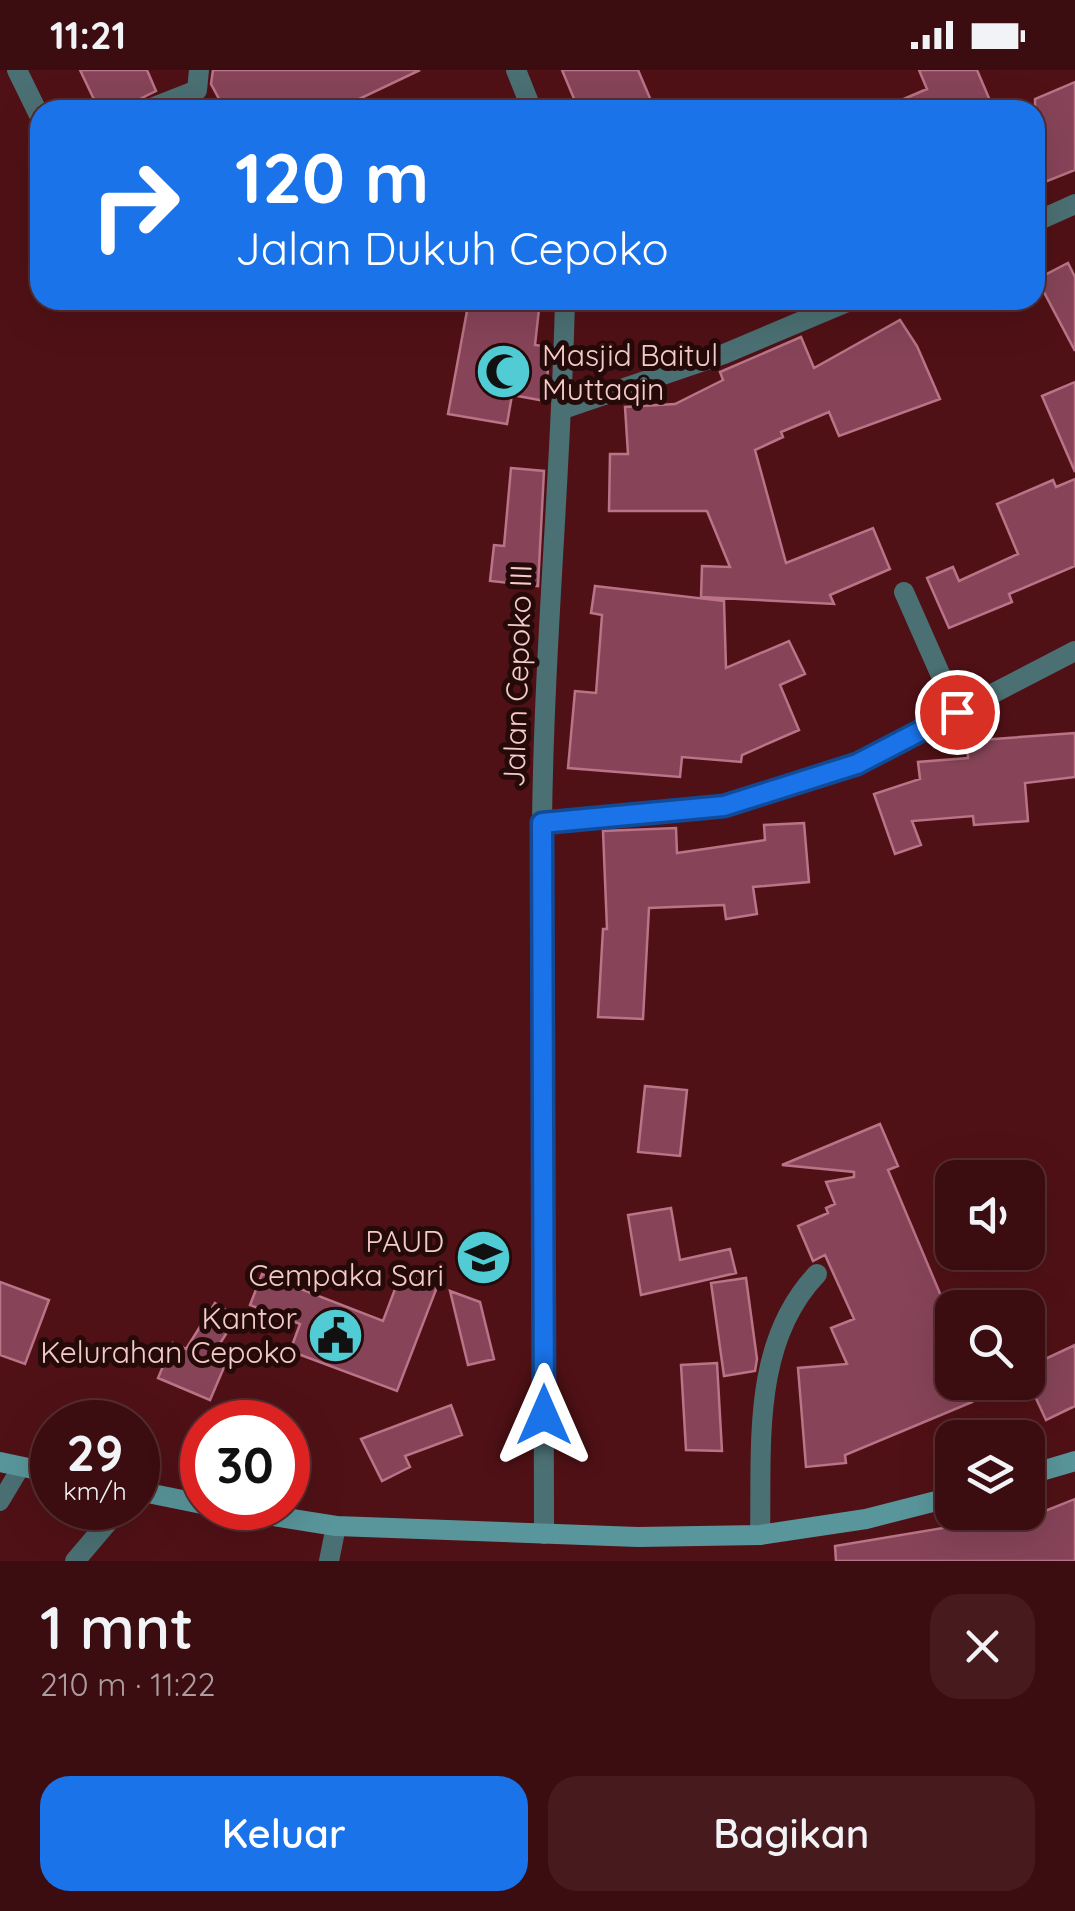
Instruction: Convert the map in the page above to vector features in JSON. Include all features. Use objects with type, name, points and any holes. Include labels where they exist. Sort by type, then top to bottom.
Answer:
[{"type":"main road","points":[[1045,1470],[1075,1461]]},
{"type":"main road","points":[[310,1522],[544,1534],[760,1535],[866,1519],[935,1501]]},
{"type":"street","points":[[18,70],[32,100]]},
{"type":"street","points":[[172,100],[197,90],[199,70]]},
{"type":"street","points":[[516,70],[528,100]]},
{"type":"street","points":[[1045,218],[1075,204]]},
{"type":"street","name":"Jalan Cepoko III","points":[[544,1534],[542,823],[549,573],[563,410],[565,310]]},
{"type":"street","points":[[563,410],[724,354],[828,310]]},
{"type":"street","points":[[904,592],[957,712]]},
{"type":"street","points":[[542,823],[724,806],[857,764],[1075,651]]},
{"type":"street","points":[[760,1535],[762,1424],[775,1339],[801,1290],[817,1274]]},
{"type":"street","points":[[328,1561],[336,1526]]},
{"type":"street","points":[[75,1561],[101,1530]]},
{"type":"lane","points":[[0,1502],[10,1464]]},
{"type":"building","points":[[80,70],[147,70],[156,91],[138,100],[94,100]]},
{"type":"building","points":[[213,70],[420,70],[357,100],[220,100],[211,84]]},
{"type":"building","points":[[562,70],[638,70],[651,100],[574,100]]},
{"type":"building","points":[[919,70],[977,70],[990,100],[901,100],[927,89]]},
{"type":"building","points":[[1075,82],[1075,170],[1045,182],[1045,100],[1035,99]]},
{"type":"building","points":[[1068,263],[1075,277],[1075,351],[1045,294],[1045,275]]},
{"type":"building","name":"Masjid Baitul Muttaqin","points":[[467,310],[539,310],[535,345],[550,347],[545,401],[512,395],[507,424],[448,414]]},
{"type":"building","points":[[900,320],[917,346],[940,399],[839,436],[829,412],[781,432],[783,437],[755,450],[786,563],[873,528],[890,569],[830,595],[834,604],[701,597],[702,566],[730,567],[707,511],[609,511],[610,454],[628,454],[625,407],[675,404],[723,380],[720,372],[801,337],[814,368]]},
{"type":"building","points":[[1075,382],[1075,472],[1042,396]]},
{"type":"building","points":[[511,468],[544,471],[538,586],[490,581],[494,545],[504,546]]},
{"type":"building","points":[[1075,479],[1075,566],[1009,594],[1012,602],[949,628],[927,578],[953,567],[959,581],[1018,554],[997,504],[1053,480],[1056,487]]},
{"type":"building","points":[[595,586],[724,601],[726,668],[789,641],[805,674],[780,685],[799,730],[742,755],[741,762],[682,757],[680,777],[568,768],[575,691],[596,693],[602,615],[591,613]]},
{"type":"building","points":[[1075,733],[1075,777],[1025,783],[1028,821],[974,825],[973,816],[912,821],[921,845],[895,854],[874,794],[920,779],[918,762],[968,758],[967,741]]},
{"type":"building","points":[[804,823],[809,882],[753,887],[757,914],[726,919],[724,905],[649,908],[643,1019],[598,1017],[603,929],[607,929],[603,831],[676,828],[677,853],[765,840],[764,825]]},
{"type":"building","points":[[645,1086],[687,1090],[680,1156],[638,1152]]},
{"type":"building","points":[[880,1124],[898,1166],[888,1170],[939,1290],[935,1290],[935,1400],[972,1402],[845,1455],[846,1463],[806,1467],[798,1368],[847,1364],[831,1328],[854,1319],[825,1255],[813,1261],[798,1226],[828,1213],[826,1208],[835,1204],[826,1182],[854,1177],[854,1172],[782,1165]]},
{"type":"building","points":[[671,1208],[680,1260],[730,1249],[736,1273],[641,1295],[628,1215]]},
{"type":"building","points":[[401,1273],[437,1287],[397,1391],[290,1351],[300,1324],[250,1305],[262,1274],[383,1321]]},
{"type":"building","points":[[746,1278],[757,1359],[755,1371],[724,1376],[711,1283]]},
{"type":"building","points":[[0,1282],[49,1300],[25,1364],[0,1355]]},
{"type":"building","points":[[450,1291],[480,1302],[494,1359],[468,1365]]},
{"type":"building","points":[[215,1303],[237,1317],[210,1359],[225,1365],[210,1400],[158,1378],[173,1343],[186,1349]]},
{"type":"building","points":[[1075,1345],[1075,1406],[1046,1420],[1037,1400],[1045,1400],[1045,1359]]},
{"type":"building","points":[[717,1363],[722,1451],[686,1450],[681,1365]]},
{"type":"building","points":[[451,1405],[462,1435],[405,1456],[410,1467],[382,1481],[361,1439]]},
{"type":"building","points":[[1075,1499],[1075,1561],[836,1561],[835,1546],[935,1529],[1045,1530],[1045,1511]]},
{"type":"place","name":"Masjid Baitul Muttaqin","points":[[503,372]]},
{"type":"place","name":"PAUD Cempaka Sari","points":[[483,1258]]},
{"type":"place","name":"Kantor Kelurahan Cepoko","points":[[336,1335]]},
{"type":"route","points":[[544,1415],[542,823],[724,806],[857,764],[957,712]]}]
